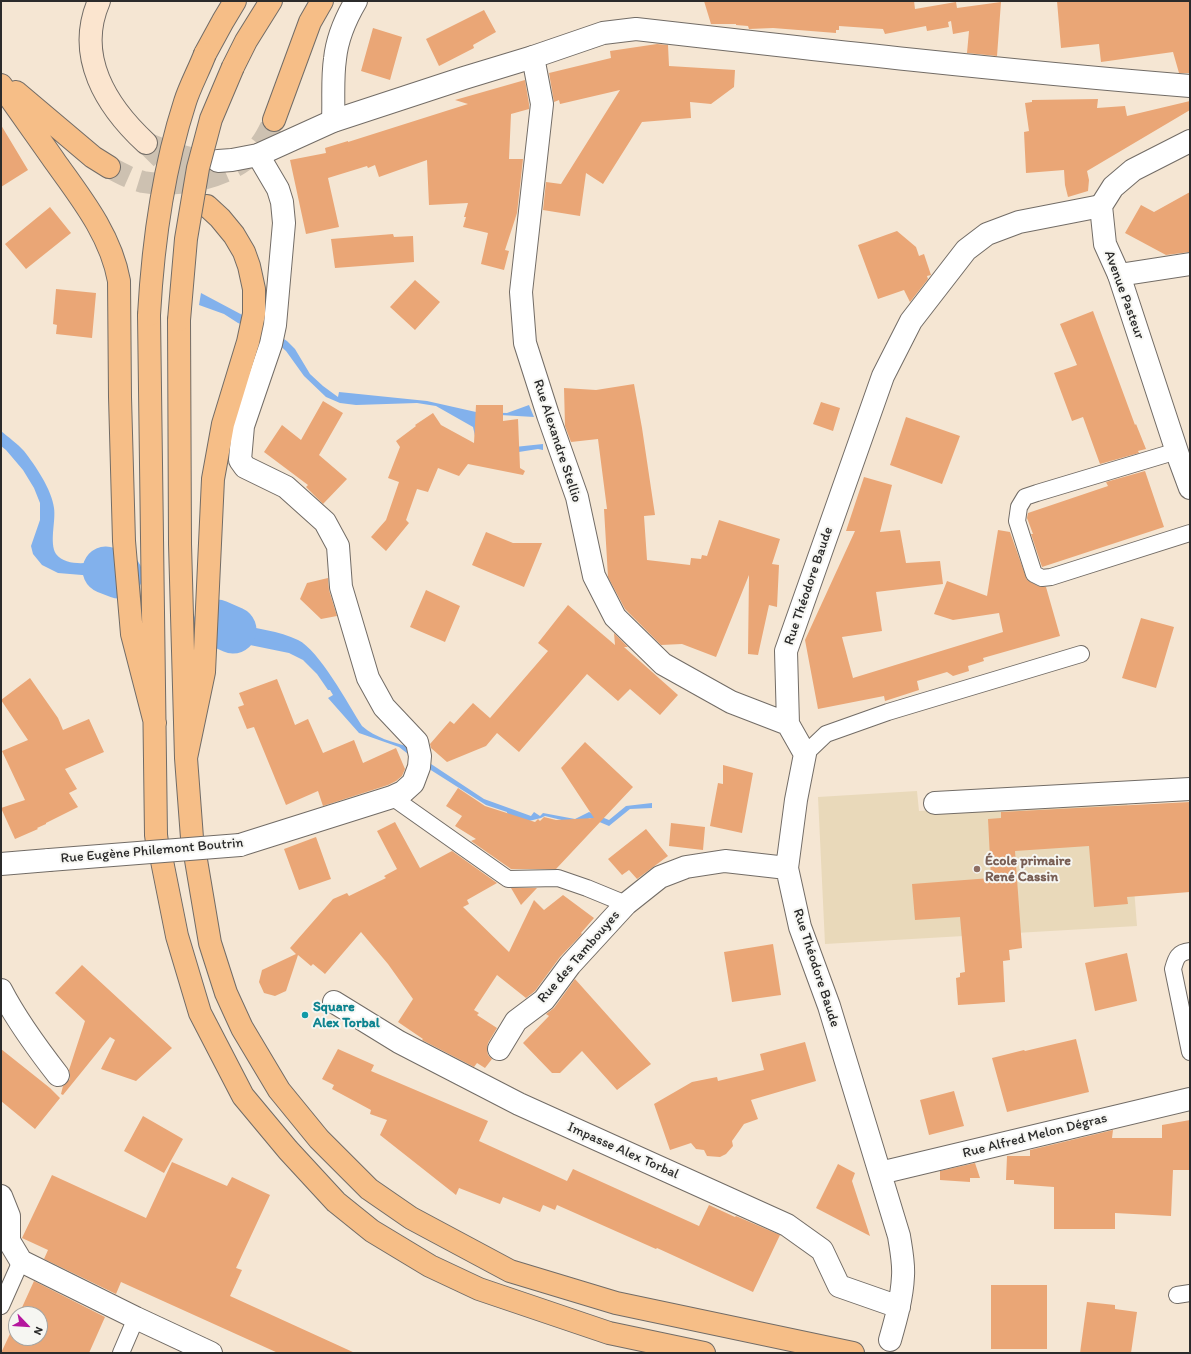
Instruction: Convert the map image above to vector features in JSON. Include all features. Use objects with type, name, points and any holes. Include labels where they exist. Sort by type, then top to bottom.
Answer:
[{"type":"highway","points":[[235,1],[205,54],[186,101],[162,198],[152,269],[149,315],[156,835],[177,936],[200,1013],[243,1096],[288,1150],[336,1202],[372,1230],[430,1266],[479,1289],[609,1333],[704,1353]]},
{"type":"highway","points":[[192,838],[186,758],[180,544],[179,320],[186,239],[198,168],[211,119],[233,67],[246,41],[270,1]]},
{"type":"highway","points":[[274,120],[310,22],[322,1]]},
{"type":"highway","points":[[1,79],[92,157],[109,167]]},
{"type":"highway","points":[[1,85],[94,218],[108,244],[117,268],[119,281],[120,397],[124,541],[132,634],[155,723]]},
{"type":"highway","points":[[186,758],[204,672],[211,506],[215,465],[223,424],[248,342],[254,314],[254,289],[244,252],[220,218],[207,206]]},
{"type":"highway","points":[[196,860],[210,942],[226,993],[242,1028],[279,1090],[319,1139],[369,1189],[411,1218],[510,1271],[616,1303],[851,1352]]},
{"type":"main road","points":[[99,1],[92,21],[90,38],[96,70],[110,103],[132,130],[146,143]]},
{"type":"street","points":[[333,121],[334,60],[342,32],[356,1]]},
{"type":"street","points":[[218,160],[232,160],[258,155],[333,121],[603,33],[636,29],[892,58],[1190,86]]},
{"type":"street","name":"Rue Alexandre Stellio","points":[[533,57],[542,104],[521,292],[525,343],[548,415],[577,497],[594,576],[615,617],[663,664],[696,684],[731,702],[788,724]]},
{"type":"street","points":[[1101,206],[1113,187],[1133,170],[1190,141]]},
{"type":"street","name":"Rue Eugène Philemont Boutrin","points":[[1,864],[240,845],[392,797],[403,792],[413,783],[420,767],[420,756],[417,742],[384,708],[368,678],[341,587],[338,546],[325,522],[286,487],[245,467],[240,460],[244,426],[273,335],[284,223],[282,202],[278,189],[258,155]]},
{"type":"street","name":"Rue Théodore Baude","points":[[890,1340],[899,1307],[904,1275],[903,1257],[899,1236],[828,1006],[800,927],[787,868],[796,800],[805,754],[788,724],[786,651],[883,376],[911,321],[966,250],[987,234],[1019,222],[1101,206]]},
{"type":"street","name":"Avenue Pasteur","points":[[1101,206],[1105,244],[1119,275],[1176,451],[1190,488]]},
{"type":"street","points":[[1119,275],[1190,264]]},
{"type":"street","points":[[935,803],[1190,789]]},
{"type":"street","name":"Rue des Tambouyes","points":[[499,1049],[516,1021],[544,1000],[570,965],[626,904],[660,877],[686,867],[725,861],[787,868]]},
{"type":"street","points":[[1,990],[33,1044],[58,1075]]},
{"type":"street","name":"Impasse Alex Torbal","points":[[334,1002],[399,1042],[519,1104],[787,1226],[822,1250],[839,1286],[899,1307]]},
{"type":"street","name":"Rue Alfred Melon Dégras","points":[[880,1173],[1190,1099]]},
{"type":"street","points":[[1,1196],[9,1216],[9,1241],[21,1261],[211,1353]]},
{"type":"lane","points":[[1176,451],[1025,497],[1019,507],[1017,521],[1034,574],[1042,578],[1051,577],[1190,533]]},
{"type":"lane","points":[[805,754],[826,734],[888,712],[1081,654]]},
{"type":"lane","points":[[392,797],[508,879],[558,878],[626,904]]},
{"type":"lane","points":[[1190,951],[1184,952],[1176,957],[1172,969],[1190,1052]]},
{"type":"lane","points":[[1,1306],[21,1261]]},
{"type":"lane","points":[[121,1353],[136,1318]]},
{"type":"shaded area","name":"École primaire René Cassin","points":[[917,791],[919,811],[1127,800],[1137,926],[825,944],[818,797]]},
{"type":"water","points":[[201,293],[265,327],[287,341],[295,349],[310,374],[338,397],[339,392],[427,401],[476,412],[507,413],[529,405],[534,417],[484,414],[486,450],[543,444],[543,450],[538,449],[480,458],[473,427],[436,406],[417,403],[356,405],[340,403],[326,397],[304,376],[286,351],[276,342],[256,330],[238,323],[224,314],[199,305]]},
{"type":"water","points":[[1,431],[24,451],[38,470],[47,486],[54,508],[53,544],[56,554],[66,561],[73,563],[106,561],[105,579],[94,576],[58,573],[42,565],[33,554],[31,546],[40,520],[40,503],[34,488],[23,470],[1,446]]},
{"type":"water","points":[[235,624],[283,634],[298,640],[306,646],[333,678],[362,726],[379,737],[410,747],[412,757],[399,747],[359,733],[328,698],[333,695],[330,690],[328,690],[317,674],[303,660],[289,653],[245,644],[229,638]]},
{"type":"water","points":[[428,762],[484,799],[531,816],[534,812],[540,816],[543,813],[575,819],[589,812],[609,820],[626,806],[652,803],[652,808],[630,809],[609,826],[590,818],[578,824],[545,816],[521,823],[507,812],[486,805],[426,767]]},
{"type":"building","points":[[704,1],[914,1],[915,9],[956,2],[957,8],[1001,2],[997,56],[967,53],[969,31],[953,34],[951,21],[948,22],[949,27],[927,31],[926,26],[885,34],[883,29],[839,26],[839,30],[836,30],[836,33],[773,28],[749,29],[748,26],[736,24],[711,24]]},
{"type":"building","points":[[1057,1],[1190,1],[1190,73],[1179,73],[1173,52],[1101,62],[1099,44],[1061,48]]},
{"type":"building","points":[[484,10],[496,32],[473,45],[474,48],[439,66],[426,39]]},
{"type":"building","points":[[373,28],[402,37],[390,80],[361,71]]},
{"type":"building","points":[[657,44],[668,45],[669,66],[735,70],[734,87],[711,104],[690,102],[691,118],[642,122],[603,184],[586,173],[580,216],[543,210],[546,182],[561,184],[620,90],[560,104],[559,100],[554,102],[549,73],[611,58],[610,51]]},
{"type":"building","points":[[525,80],[529,109],[511,114],[509,159],[523,159],[517,213],[505,250],[509,251],[504,270],[481,264],[488,233],[463,227],[468,203],[429,205],[427,160],[379,177],[375,165],[328,178],[339,227],[306,234],[290,160],[326,153],[325,148],[468,104],[455,100]]},
{"type":"building","points":[[1098,99],[1097,108],[1125,106],[1127,116],[1190,101],[1190,110],[1087,171],[1089,180],[1088,191],[1068,197],[1065,185],[1064,170],[1026,173],[1024,132],[1029,131],[1025,103],[1032,102],[1032,100]]},
{"type":"building","points":[[1,125],[28,170],[1,187]]},
{"type":"building","points":[[1190,192],[1190,252],[1166,255],[1125,233],[1141,205],[1154,212]]},
{"type":"building","points":[[50,207],[71,233],[26,269],[5,244]]},
{"type":"building","points":[[897,231],[916,247],[919,256],[924,254],[931,275],[927,276],[928,279],[910,302],[904,290],[878,299],[858,245]]},
{"type":"building","points":[[393,234],[394,237],[413,236],[414,262],[335,268],[331,239]]},
{"type":"building","points":[[415,280],[440,302],[415,330],[390,307]]},
{"type":"building","points":[[56,289],[96,293],[92,338],[56,334],[57,325],[53,324]]},
{"type":"building","points":[[1093,311],[1135,425],[1136,424],[1146,449],[1138,451],[1139,453],[1100,464],[1083,417],[1072,421],[1054,373],[1077,365],[1060,324]]},
{"type":"building","points":[[634,384],[655,515],[644,516],[647,560],[690,565],[691,558],[701,559],[702,555],[707,556],[719,520],[780,539],[772,564],[779,565],[777,607],[769,605],[758,655],[748,654],[749,575],[716,657],[682,644],[661,645],[625,609],[608,577],[604,509],[607,509],[598,439],[571,442],[565,426],[564,388],[596,390]]},
{"type":"building","points":[[323,401],[343,413],[319,455],[347,479],[323,504],[306,487],[308,485],[264,452],[282,425],[301,440]]},
{"type":"building","points":[[821,402],[840,408],[833,431],[813,424]]},
{"type":"building","points":[[476,405],[503,405],[503,421],[518,419],[520,468],[525,471],[523,475],[468,464],[459,476],[438,468],[428,492],[417,489],[406,520],[409,523],[386,551],[371,537],[386,520],[399,482],[388,478],[400,447],[396,441],[416,426],[415,425],[433,413],[441,425],[474,443]]},
{"type":"building","points":[[906,417],[960,436],[942,484],[890,465]]},
{"type":"building","points":[[1145,471],[1164,527],[1042,567],[1031,534],[1033,534],[1027,518],[1028,513],[1108,486],[1106,482]]},
{"type":"building","points":[[864,477],[892,485],[880,532],[900,530],[906,563],[940,561],[943,584],[876,592],[882,631],[842,637],[853,678],[1003,632],[999,613],[953,620],[934,614],[947,581],[987,596],[998,530],[1010,532],[1027,580],[1038,586],[1046,587],[1060,636],[983,658],[984,661],[968,666],[969,671],[953,676],[947,672],[917,681],[919,690],[885,701],[884,696],[818,709],[805,640],[855,531],[846,531]]},
{"type":"building","points":[[486,532],[513,543],[542,543],[524,587],[472,565]]},
{"type":"building","points":[[328,578],[329,590],[337,616],[321,619],[300,599],[307,583]]},
{"type":"building","points":[[426,590],[460,606],[445,642],[410,627]]},
{"type":"building","points":[[568,605],[615,645],[614,633],[628,647],[624,647],[678,695],[660,715],[630,689],[618,701],[587,674],[519,752],[497,733],[486,746],[447,762],[431,748],[430,744],[450,721],[454,724],[473,703],[490,718],[548,651],[538,643]]},
{"type":"building","points":[[1141,618],[1174,627],[1156,688],[1122,678]]},
{"type":"building","points":[[30,678],[58,718],[63,730],[89,719],[104,752],[65,769],[77,789],[69,793],[78,807],[37,828],[38,829],[15,839],[1,808],[25,800],[2,751],[28,740],[1,700]]},
{"type":"building","points":[[277,679],[295,725],[308,719],[323,753],[354,740],[363,763],[396,748],[405,769],[402,776],[388,785],[323,806],[318,791],[286,805],[254,727],[247,729],[238,707],[244,705],[239,693]]},
{"type":"building","points":[[585,742],[633,787],[556,869],[511,869],[471,841],[476,839],[455,826],[462,816],[446,806],[458,788],[485,806],[535,822],[538,819],[540,821],[544,817],[556,820],[594,818],[561,768]]},
{"type":"building","points":[[723,765],[753,773],[742,833],[710,826],[718,783],[723,784]]},
{"type":"building","points":[[1190,802],[1190,892],[1127,897],[1128,904],[1094,907],[1089,846],[1015,851],[1022,948],[1009,950],[1010,960],[1003,961],[1005,1002],[958,1005],[956,978],[960,977],[960,973],[965,972],[960,917],[915,920],[912,884],[991,878],[988,819],[1001,818],[1001,812]]},
{"type":"building","points":[[395,822],[420,868],[452,851],[497,883],[467,900],[469,904],[463,907],[509,952],[534,900],[544,910],[563,895],[594,918],[581,933],[582,934],[560,957],[535,991],[526,998],[497,975],[474,1010],[479,1013],[477,1015],[497,1028],[488,1043],[488,1055],[492,1059],[485,1068],[477,1063],[474,1067],[422,1040],[423,1039],[398,1022],[413,999],[388,964],[361,932],[325,974],[313,964],[311,966],[298,955],[286,991],[275,996],[264,993],[259,982],[262,970],[296,954],[290,948],[333,899],[347,893],[349,896],[386,878],[384,876],[397,869],[377,831]]},
{"type":"building","points":[[671,823],[705,827],[703,850],[669,846]]},
{"type":"building","points":[[646,829],[668,856],[637,879],[629,870],[622,875],[608,859]]},
{"type":"building","points":[[316,837],[331,879],[299,890],[284,849]]},
{"type":"building","points":[[511,888],[537,888],[521,905]]},
{"type":"building","points":[[773,944],[781,995],[732,1002],[724,952]]},
{"type":"building","points":[[1127,953],[1137,1001],[1095,1011],[1085,963]]},
{"type":"building","points":[[82,965],[172,1048],[136,1081],[101,1069],[115,1040],[110,1037],[63,1095],[61,1094],[63,1086],[70,1079],[69,1070],[85,1021],[55,993]]},
{"type":"building","points":[[575,979],[651,1064],[617,1090],[582,1051],[560,1073],[552,1073],[523,1043],[549,1016],[546,1014],[554,1008]]},
{"type":"building","points":[[1076,1039],[1089,1092],[1007,1112],[992,1058]]},
{"type":"building","points":[[805,1042],[816,1081],[751,1100],[758,1119],[744,1124],[732,1141],[733,1146],[726,1154],[720,1157],[707,1156],[704,1150],[696,1149],[691,1143],[670,1150],[654,1104],[692,1082],[717,1077],[718,1081],[764,1070],[760,1054]]},
{"type":"building","points":[[1,1049],[50,1088],[60,1098],[35,1129],[1,1101]]},
{"type":"building","points":[[338,1049],[374,1065],[371,1071],[488,1121],[479,1141],[567,1181],[573,1169],[699,1226],[709,1205],[780,1235],[753,1292],[657,1248],[656,1249],[557,1205],[555,1210],[543,1205],[540,1212],[503,1197],[500,1204],[459,1188],[456,1195],[380,1135],[387,1120],[370,1114],[371,1110],[332,1089],[334,1085],[322,1079]]},
{"type":"building","points":[[954,1091],[964,1126],[929,1135],[920,1100]]},
{"type":"building","points":[[143,1116],[183,1139],[164,1173],[124,1151]]},
{"type":"building","points":[[1190,1120],[1189,1170],[1173,1170],[1171,1216],[1115,1213],[1115,1229],[1054,1229],[1054,1187],[1014,1184],[1014,1180],[1006,1180],[1007,1156],[1030,1156],[1030,1150],[1113,1130],[1112,1138],[1162,1138],[1162,1125]]},
{"type":"building","points":[[172,1162],[227,1186],[232,1177],[270,1195],[236,1268],[242,1270],[230,1296],[355,1353],[278,1353],[121,1282],[116,1294],[44,1259],[48,1250],[22,1238],[52,1175],[146,1218]]},
{"type":"building","points":[[975,1163],[980,1178],[970,1178],[970,1182],[940,1180],[940,1171]]},
{"type":"building","points":[[838,1164],[855,1173],[852,1181],[870,1236],[816,1208]]},
{"type":"building","points":[[34,1281],[105,1317],[89,1353],[1,1353],[8,1338],[8,1346],[48,1346],[48,1306],[23,1306]]},
{"type":"building","points":[[991,1285],[1047,1285],[1047,1349],[991,1349]]},
{"type":"building","points":[[1087,1302],[1115,1305],[1115,1309],[1137,1312],[1131,1353],[1080,1353]]},
{"type":"waterway","points":[[106,570],[119,575]]},
{"type":"waterway","points":[[217,623],[233,630]]},
{"type":"tunnel","points":[[109,167],[130,178],[143,182],[172,183],[203,179],[232,168],[255,151],[261,144],[274,120]]},
{"type":"tunnel","points":[[146,143],[181,156],[199,160],[218,161]]},
{"type":"tunnel","points":[[146,143],[180,177]]},
{"type":"place","name":"École primaire René Cassin","points":[[977,869]]},
{"type":"place","name":"Square Alex Torbal","points":[[305,1015]]}]
